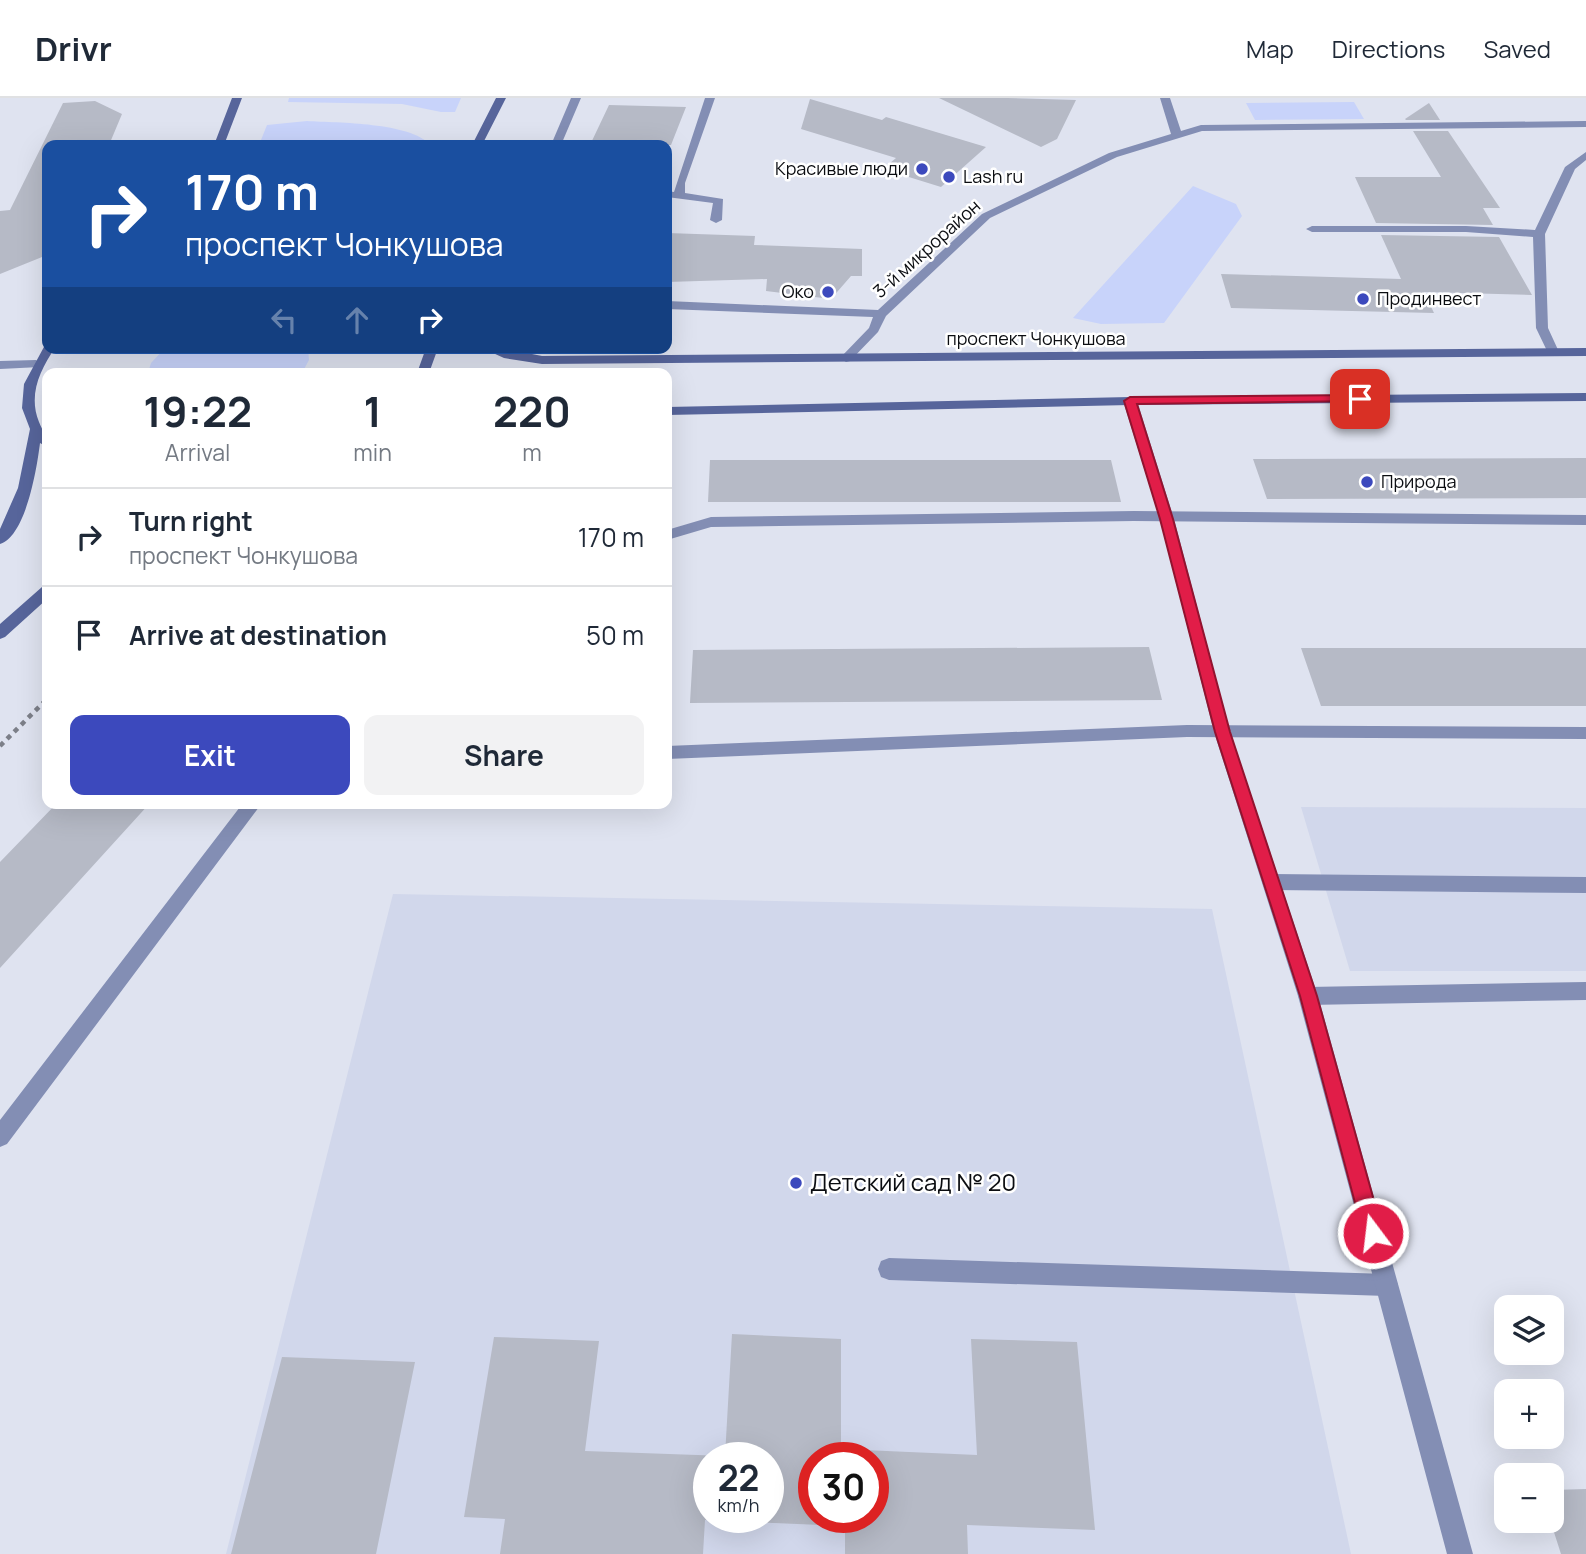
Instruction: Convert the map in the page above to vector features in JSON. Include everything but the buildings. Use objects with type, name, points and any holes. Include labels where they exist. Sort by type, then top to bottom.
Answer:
[{"type":"main road","points":[[221,140],[237,98]]},
{"type":"main road","points":[[480,140],[501,98]]},
{"type":"main road","name":"проспект Чонкушова","points":[[505,354],[542,360],[1586,352]]},
{"type":"main road","points":[[0,539],[13,524],[29,479],[35,431],[26,398],[36,365],[44,354]]},
{"type":"main road","points":[[672,411],[1130,401],[1586,397]]},
{"type":"main road","points":[[35,431],[42,438]]},
{"type":"main road","points":[[0,633],[42,595]]},
{"type":"street","points":[[558,140],[576,98]]},
{"type":"street","points":[[710,98],[680,183],[673,194],[719,201],[716,220]]},
{"type":"street","points":[[1165,98],[1177,135]]},
{"type":"street","name":"3-й микрорайон","points":[[672,305],[881,314],[985,216],[1113,155],[1201,128],[1586,124]]},
{"type":"street","points":[[1553,352],[1542,328],[1539,234],[1570,167],[1586,155]]},
{"type":"street","points":[[1312,229],[1466,229],[1539,234]]},
{"type":"street","points":[[846,358],[874,329],[881,314]]},
{"type":"street","points":[[0,365],[36,365]]},
{"type":"street","points":[[1130,401],[1167,519],[1222,732],[1308,996],[1460,1554]]},
{"type":"street","points":[[672,534],[711,522],[1133,516],[1167,519],[1586,520]]},
{"type":"street","points":[[672,753],[1187,731],[1586,733]]},
{"type":"street","points":[[0,1137],[248,809]]},
{"type":"street","points":[[1271,882],[1586,885]]},
{"type":"street","points":[[1308,996],[1586,991]]},
{"type":"street","points":[[889,1269],[1387,1285]]},
{"type":"path","points":[[0,746],[42,704]]},
{"type":"shaded area","points":[[289,98],[461,98],[455,112],[441,112],[402,104],[288,102]]},
{"type":"shaded area","points":[[1354,102],[1364,119],[1255,120],[1246,103]]},
{"type":"shaded area","points":[[307,121],[354,123],[391,128],[425,140],[261,140],[267,125]]},
{"type":"shaded area","points":[[1193,186],[1236,204],[1242,216],[1164,323],[1101,324],[1073,318]]},
{"type":"shaded area","points":[[159,354],[308,354],[309,360],[305,368],[150,368]]},
{"type":"shaded area","points":[[1301,807],[1586,808],[1586,971],[1350,971]]},
{"type":"shaded area","name":"Детский сад № 20","points":[[393,894],[1212,909],[1351,1554],[226,1554]]},
{"type":"place","name":"Красивые люди","points":[[922,169]]},
{"type":"place","name":"Lash ru","points":[[949,177]]},
{"type":"place","name":"Око","points":[[828,292]]},
{"type":"place","name":"Продинвест","points":[[1363,299]]},
{"type":"place","name":"Природа","points":[[1367,482]]},
{"type":"place","name":"Детский сад № 20","points":[[796,1183]]},
{"type":"route","points":[[1360,399],[1130,401],[1167,519],[1222,732],[1308,996],[1373,1233]]}]
